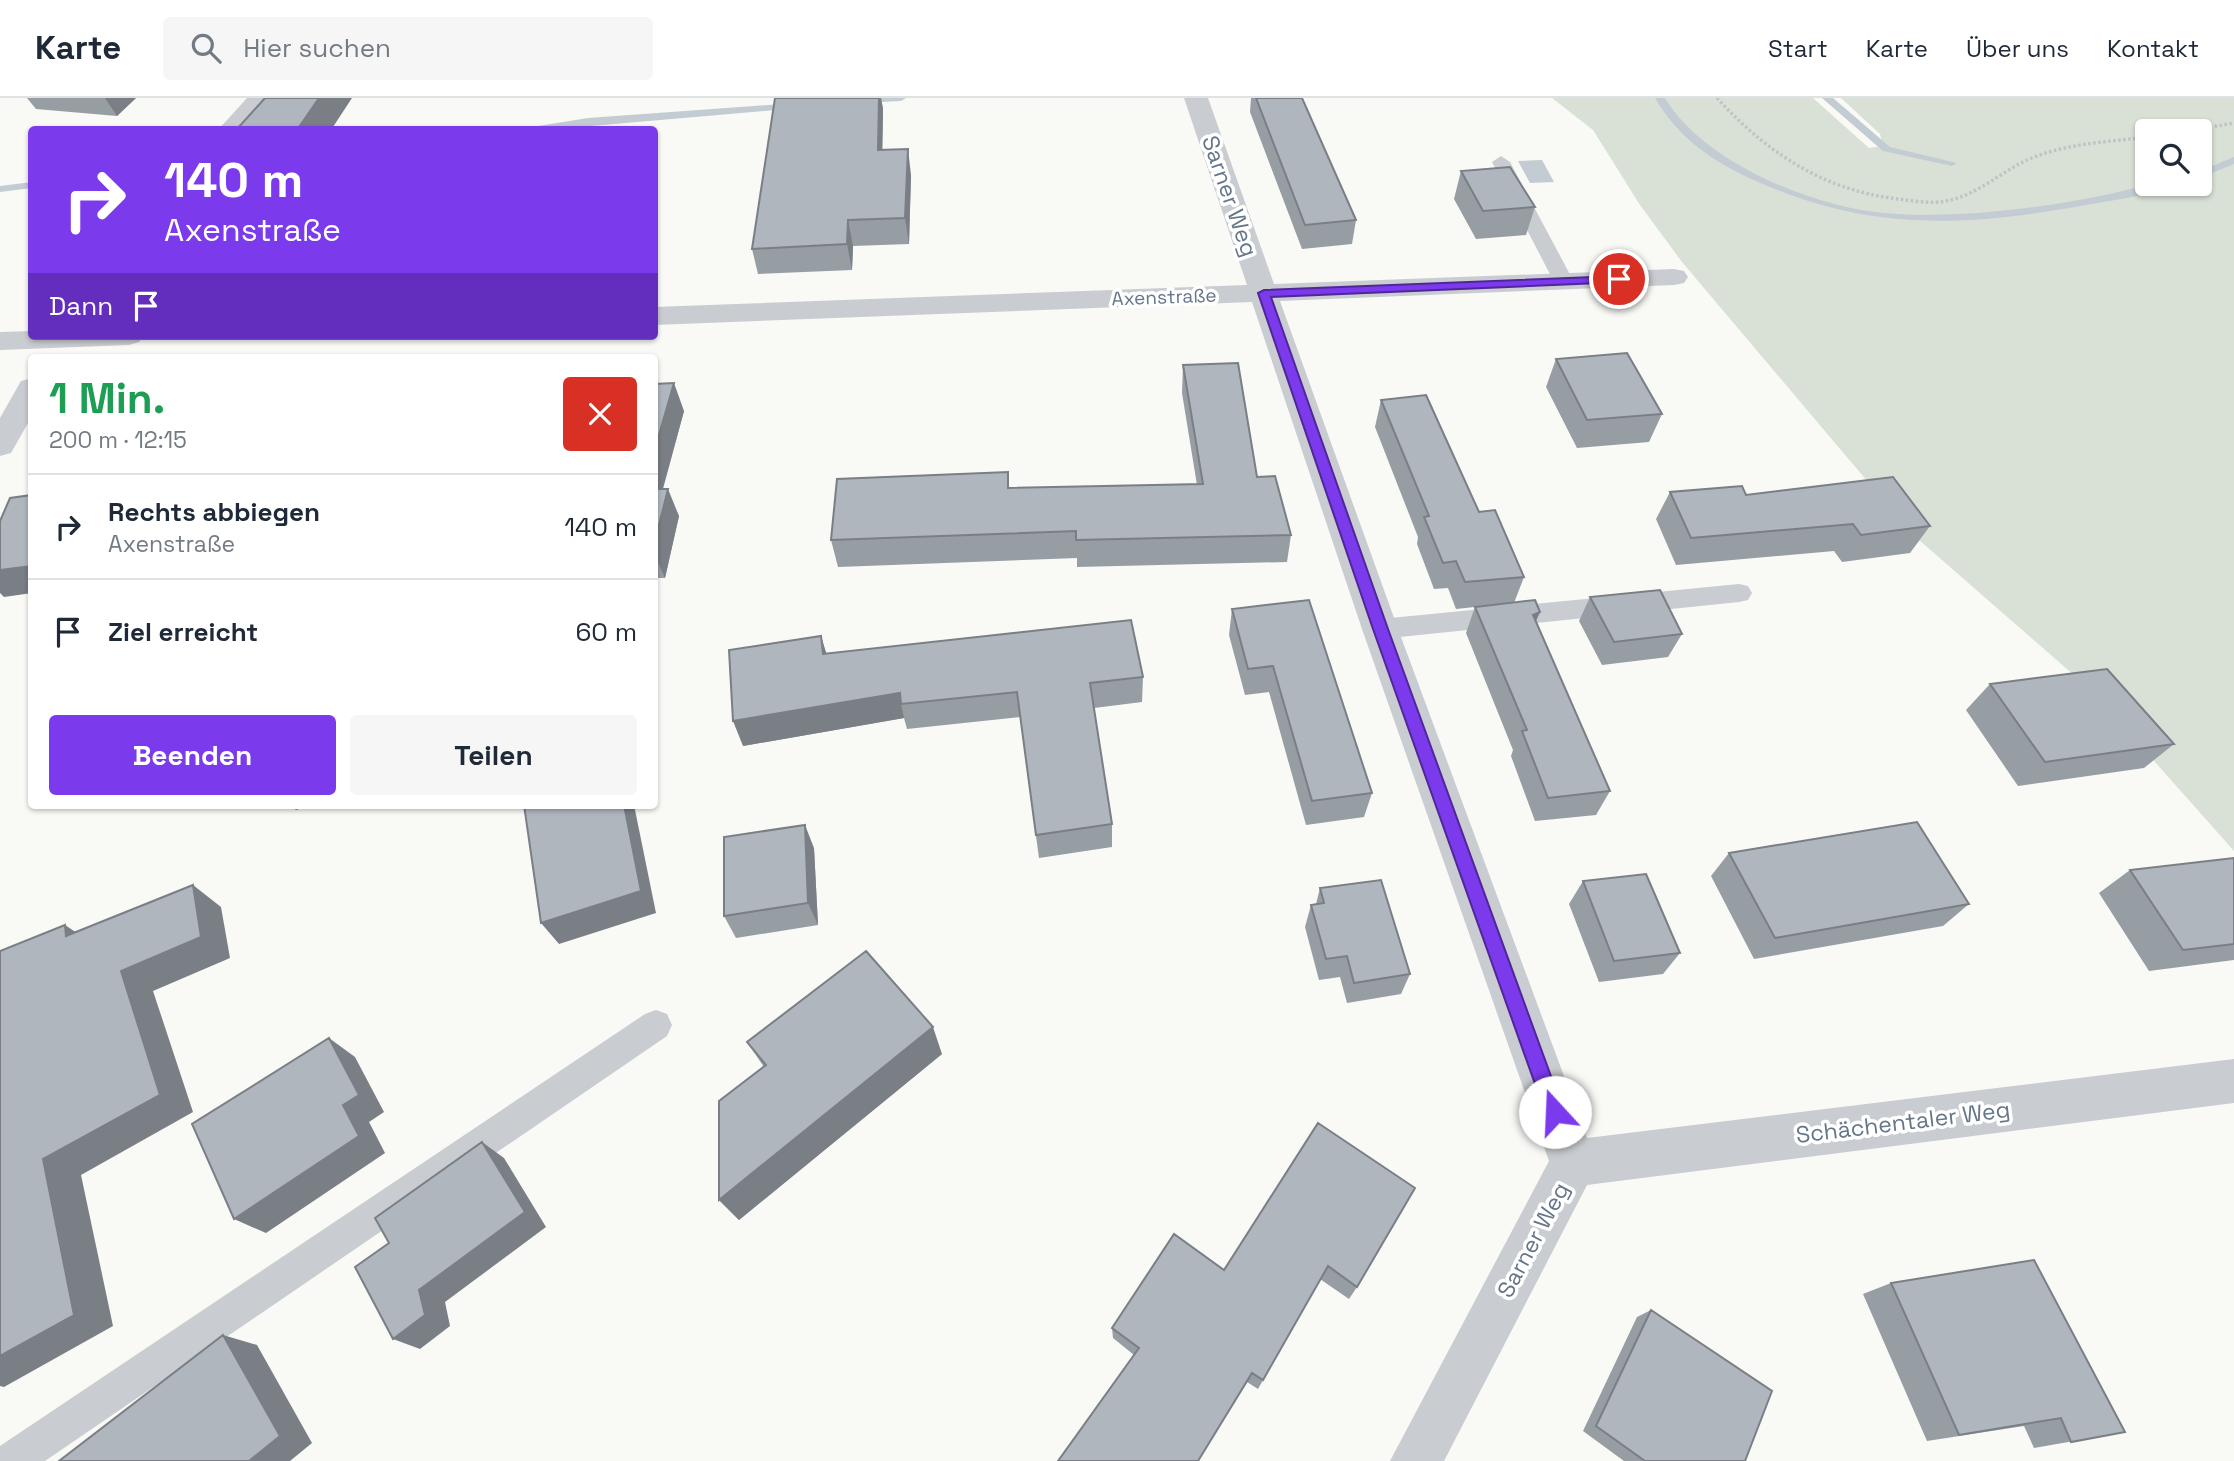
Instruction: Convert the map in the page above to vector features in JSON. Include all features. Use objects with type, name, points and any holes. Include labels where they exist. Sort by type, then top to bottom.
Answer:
[{"type":"street","points":[[234,126],[261,98]]},
{"type":"street","name":"Sarner Weg","points":[[1196,98],[1380,629],[1573,1163],[1416,1461]]},
{"type":"street","name":"Axenstraße","points":[[658,316],[1674,277]]},
{"type":"street","points":[[0,341],[56,344],[92,340]]},
{"type":"street","points":[[0,445],[28,395]]},
{"type":"street","name":"Schächentaler Weg","points":[[1573,1163],[2234,1080]]},
{"type":"lane","points":[[1501,162],[1564,282]]},
{"type":"lane","points":[[1380,629],[1739,593]]},
{"type":"lane","points":[[12,1461],[656,1025]]},
{"type":"path","points":[[1717,98],[1741,126],[1764,146],[1820,180],[1847,191],[1898,200],[1944,201],[1974,192],[2007,169],[2035,156],[2135,139]]},
{"type":"path","points":[[2212,127],[2234,123]]},
{"type":"shaded area","points":[[1552,98],[1813,98],[1869,148],[1883,146],[1880,134],[1841,98],[2234,98],[2234,851],[2091,690],[1911,533],[1682,262],[1640,205],[1593,130]]},
{"type":"shaded area","points":[[1542,160],[1554,182],[1530,183],[1518,161]]},
{"type":"building","points":[[265,98],[319,98],[300,126],[240,126]]},
{"type":"building","points":[[775,98],[879,98],[878,150],[908,149],[905,218],[848,220],[847,244],[752,249]]},
{"type":"building","points":[[1256,98],[1302,98],[1356,220],[1305,225]]},
{"type":"building","points":[[1510,167],[1535,207],[1483,211],[1461,171]]},
{"type":"building","points":[[1627,353],[1662,414],[1587,420],[1556,359]]},
{"type":"building","points":[[1238,363],[1257,477],[1275,476],[1291,535],[1076,540],[1076,531],[831,540],[837,479],[1008,472],[1008,488],[1203,484],[1183,365]]},
{"type":"building","points":[[674,383],[658,438],[658,384]]},
{"type":"building","points":[[1426,395],[1479,512],[1495,510],[1524,577],[1465,582],[1456,561],[1443,563],[1424,517],[1429,516],[1381,400]]},
{"type":"building","points":[[1893,477],[1930,526],[1861,535],[1853,524],[1691,538],[1670,492],[1742,486],[1746,495]]},
{"type":"building","points":[[658,489],[668,489],[658,529]]},
{"type":"building","points":[[28,496],[28,566],[0,570],[0,521],[10,498]]},
{"type":"building","points":[[1660,590],[1682,634],[1614,642],[1590,597]]},
{"type":"building","points":[[1309,600],[1372,793],[1312,801],[1273,666],[1248,669],[1232,609]]},
{"type":"building","points":[[1535,600],[1540,612],[1533,615],[1610,791],[1548,798],[1522,731],[1527,730],[1475,607]]},
{"type":"building","points":[[1131,620],[1143,677],[1090,683],[1112,824],[1036,835],[1017,692],[901,704],[900,693],[733,721],[729,650],[821,636],[823,654]]},
{"type":"building","points":[[2107,669],[2174,744],[2045,762],[1990,684]]},
{"type":"building","points":[[525,809],[625,809],[641,891],[541,923]]},
{"type":"building","points":[[1917,822],[1969,904],[1775,938],[1729,853]]},
{"type":"building","points":[[805,825],[808,903],[724,916],[724,837]]},
{"type":"building","points":[[2234,858],[2234,944],[2183,950],[2130,870]]},
{"type":"building","points":[[1646,874],[1680,953],[1614,961],[1583,881]]},
{"type":"building","points":[[1381,880],[1410,974],[1354,983],[1347,956],[1326,959],[1311,905],[1324,903],[1320,888]]},
{"type":"building","points":[[193,885],[201,937],[121,971],[160,1095],[43,1159],[74,1315],[0,1356],[0,951],[65,925],[66,936]]},
{"type":"building","points":[[866,951],[933,1027],[719,1200],[719,1101],[766,1065],[747,1042]]},
{"type":"building","points":[[329,1038],[359,1095],[343,1105],[359,1136],[234,1219],[192,1124]]},
{"type":"building","points":[[1318,1123],[1415,1188],[1357,1287],[1328,1266],[1263,1380],[1252,1373],[1198,1461],[1058,1461],[1139,1348],[1112,1328],[1174,1234],[1224,1270]]},
{"type":"building","points":[[482,1142],[525,1212],[419,1290],[425,1315],[393,1339],[355,1267],[389,1243],[375,1218]]},
{"type":"building","points":[[2034,1260],[2125,1432],[2071,1442],[2061,1418],[1959,1435],[1891,1283]]},
{"type":"building","points":[[1651,1310],[1772,1391],[1745,1461],[1645,1461],[1596,1426]]},
{"type":"building","points":[[223,1335],[280,1436],[249,1461],[59,1461]]},
{"type":"waterway","points":[[862,101],[901,98]]},
{"type":"waterway","points":[[1660,98],[1687,135],[1724,161],[1799,195],[1866,214],[1916,218],[1989,215],[2063,206],[2135,192]]},
{"type":"waterway","points":[[1827,98],[1887,149],[1952,163]]},
{"type":"waterway","points":[[549,126],[795,106]]},
{"type":"waterway","points":[[2212,170],[2234,160]]},
{"type":"waterway","points":[[0,189],[28,186]]},
{"type":"route","points":[[1555,1112],[1380,629],[1264,293],[1619,279]]}]
